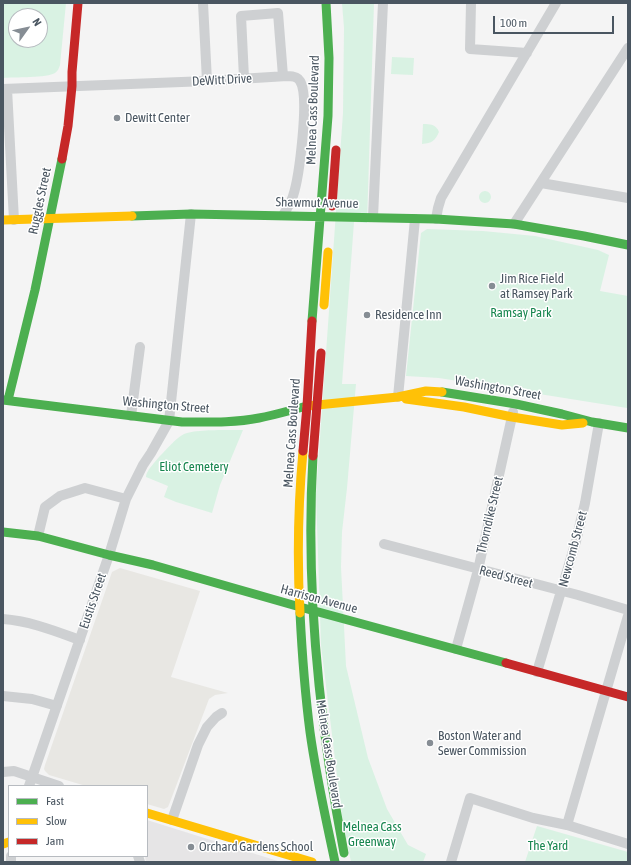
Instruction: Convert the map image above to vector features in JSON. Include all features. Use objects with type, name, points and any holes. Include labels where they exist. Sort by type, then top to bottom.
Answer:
[{"type":"main road","name":"Ruggles Street","points":[[6,400],[34,290],[66,138],[72,86],[78,3]]},
{"type":"main road","name":"Melnea Cass Boulevard","points":[[326,3],[329,58],[328,116],[301,476],[298,522],[298,576],[303,666],[310,733],[335,862]]},
{"type":"main road","name":"Melnea Cass Boulevard","points":[[330,221],[337,138]]},
{"type":"main road","name":"Shawmut Avenue","points":[[3,220],[191,214],[320,216],[330,221],[373,217],[436,219],[514,224],[628,245]]},
{"type":"main road","points":[[323,311],[329,241]]},
{"type":"main road","name":"Melnea Cass Boulevard","points":[[322,342],[312,468],[311,554],[313,626],[326,749],[345,862]]},
{"type":"main road","name":"Washington Street","points":[[6,400],[169,421],[212,422],[264,417],[307,406],[398,398],[426,391],[437,391],[516,404],[596,423],[628,428]]},
{"type":"main road","name":"Washington Street","points":[[398,398],[562,425],[596,423]]},
{"type":"main road","name":"Harrison Avenue","points":[[3,532],[38,536],[153,565],[313,611],[628,697]]},
{"type":"main road","points":[[148,813],[312,862]]},
{"type":"street","points":[[203,3],[207,80]]},
{"type":"street","points":[[373,217],[383,3]]},
{"type":"street","points":[[472,3],[470,49],[527,53]]},
{"type":"street","points":[[436,219],[441,198],[556,3]]},
{"type":"street","points":[[244,78],[241,16],[278,13],[283,76]]},
{"type":"street","points":[[514,224],[628,48]]},
{"type":"street","name":"DeWitt Drive","points":[[5,89],[283,76],[300,79],[304,88],[304,116],[299,167],[293,197],[283,215]]},
{"type":"street","points":[[5,89],[14,220]]},
{"type":"street","points":[[541,183],[628,198]]},
{"type":"street","points":[[169,421],[191,214]]},
{"type":"street","points":[[398,398],[415,219]]},
{"type":"street","points":[[131,416],[140,347]]},
{"type":"street","name":"Thorndike Street","points":[[456,649],[478,570],[516,404]]},
{"type":"street","name":"Eustis Street","points":[[31,782],[109,555],[126,499],[143,465],[169,421]]},
{"type":"street","name":"Newcomb Street","points":[[537,672],[576,541],[585,503],[596,423]]},
{"type":"street","points":[[38,536],[45,507],[60,496],[85,488],[126,499]]},
{"type":"street","name":"Reed Street","points":[[384,544],[561,592],[578,595],[628,610]]},
{"type":"street","points":[[567,825],[628,616]]},
{"type":"street","points":[[3,619],[41,626],[80,640]]},
{"type":"street","points":[[3,696],[32,699],[57,706]]},
{"type":"street","points":[[172,820],[198,745],[207,727],[222,713]]},
{"type":"street","points":[[3,772],[14,772],[31,782],[52,785]]},
{"type":"street","points":[[451,862],[470,798],[533,818],[567,825],[628,844]]},
{"type":"shaded area","points":[[120,568],[200,591],[171,677],[228,693],[215,695],[209,699],[168,807],[164,809],[148,804],[148,785],[83,785],[49,775],[44,769],[112,572]]},
{"type":"shaded area","name":"Orchard Gardens School","points":[[148,820],[281,862],[146,862],[145,857],[148,857]]},
{"type":"green space","points":[[3,3],[66,3],[59,68],[51,75],[3,78]]},
{"type":"green space","name":"Melnea Cass Greenway","points":[[342,3],[374,3],[367,223],[354,222],[342,384],[356,384],[342,532],[341,567],[346,666],[368,758],[387,809],[408,845],[426,854],[423,862],[351,862],[342,816],[321,645],[316,494],[343,113],[344,28]]},
{"type":"green space","points":[[392,57],[414,58],[413,75],[391,74]]},
{"type":"green space","points":[[423,124],[430,124],[434,126],[439,132],[433,141],[422,144]]},
{"type":"green space","points":[[485,191],[489,193],[491,197],[489,201],[485,203],[481,201],[479,197],[481,193]]},
{"type":"green space","name":"Ramsay Park","points":[[427,229],[483,231],[535,236],[598,250],[609,255],[600,291],[628,296],[627,408],[439,378],[406,376],[421,233]]},
{"type":"green space","name":"Eliot Cemetery","points":[[243,430],[220,485],[212,513],[164,497],[168,486],[146,477],[149,469],[159,457],[174,441],[184,434],[189,432]]},
{"type":"green space","name":"The Yard","points":[[537,826],[628,852],[628,862],[525,862]]},
{"type":"traffic: fast","points":[[312,321],[328,116],[329,58],[326,3]]},
{"type":"traffic: fast","points":[[8,400],[35,290],[62,159]]},
{"type":"traffic: fast","points":[[132,216],[191,214],[436,219],[514,224],[628,245]]},
{"type":"traffic: fast","points":[[442,392],[516,404],[592,422],[628,428]]},
{"type":"traffic: fast","points":[[3,400],[182,422],[250,420],[307,406]]},
{"type":"traffic: fast","points":[[313,456],[311,556],[316,655],[327,754],[344,853]]},
{"type":"traffic: fast","points":[[3,532],[38,536],[153,565],[506,663]]},
{"type":"traffic: fast","points":[[300,613],[304,673],[312,748],[335,862]]},
{"type":"traffic: slow","points":[[3,220],[132,216]]},
{"type":"traffic: slow","points":[[324,305],[328,252]]},
{"type":"traffic: slow","points":[[307,406],[398,397],[426,391],[442,392]]},
{"type":"traffic: slow","points":[[406,399],[464,407],[562,425],[583,423]]},
{"type":"traffic: slow","points":[[300,613],[298,532],[303,451]]},
{"type":"traffic: slow","points":[[148,813],[312,862]]},
{"type":"traffic: slow","points":[[3,844],[8,842]]},
{"type":"traffic: jam","points":[[62,159],[68,126],[78,3]]},
{"type":"traffic: jam","points":[[332,206],[336,150]]},
{"type":"traffic: jam","points":[[303,451],[312,321]]},
{"type":"traffic: jam","points":[[313,456],[321,353]]},
{"type":"traffic: jam","points":[[506,663],[628,697]]},
{"type":"place","name":"Dewitt Center","points":[[117,118]]},
{"type":"place","name":"Jim Rice Field at Ramsey Park","points":[[492,286]]},
{"type":"place","name":"Residence Inn","points":[[367,315]]},
{"type":"place","name":"Boston Water and Sewer Commission","points":[[430,743]]},
{"type":"place","name":"Orchard Gardens School","points":[[191,847]]}]
